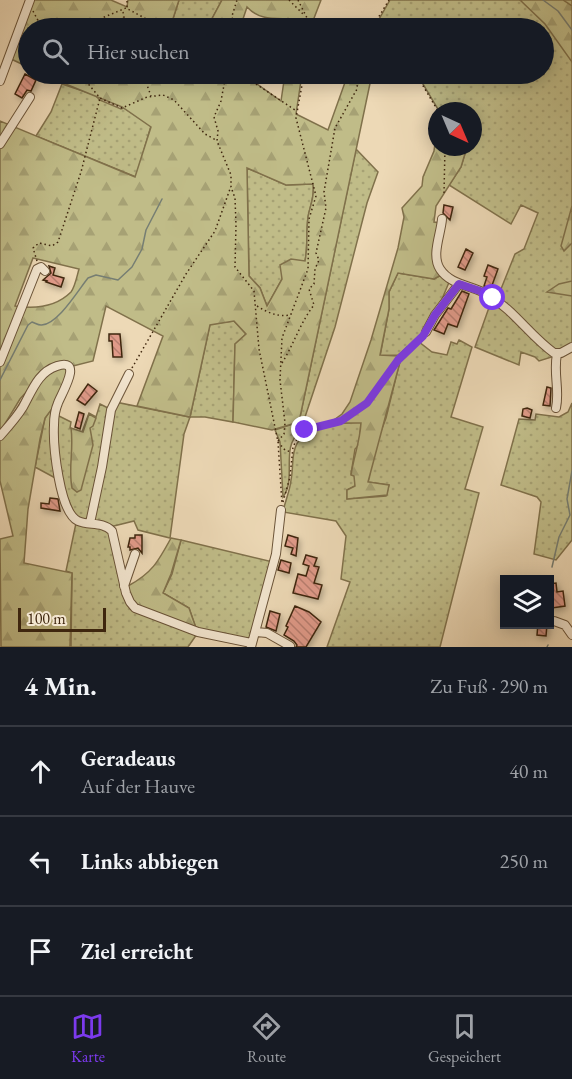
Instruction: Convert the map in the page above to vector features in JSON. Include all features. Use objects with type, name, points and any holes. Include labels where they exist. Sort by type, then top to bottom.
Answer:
[{"type":"street","points":[[23,18],[29,3]]},
{"type":"street","points":[[0,81],[18,33]]},
{"type":"street","points":[[0,144],[30,97]]},
{"type":"street","points":[[442,219],[437,249],[438,263],[444,273],[459,284],[493,298],[557,354]]},
{"type":"street","points":[[0,362],[33,278],[42,269]]},
{"type":"street","points":[[426,332],[435,315],[459,284]]},
{"type":"street","points":[[557,354],[572,347]]},
{"type":"street","points":[[556,408],[559,398],[555,365],[557,354]]},
{"type":"street","points":[[0,436],[43,375],[58,366],[64,365],[69,368],[70,378],[57,404],[54,437],[60,487],[71,514],[77,520],[103,525],[112,531],[124,586],[130,602],[138,609],[198,632],[251,645],[276,554],[282,510]]},
{"type":"street","points":[[90,523],[111,410],[129,374]]},
{"type":"street","points":[[124,586],[135,554]]},
{"type":"street","points":[[554,621],[565,625],[572,635]]},
{"type":"street","points":[[256,632],[267,633],[290,646]]},
{"type":"path","points":[[102,18],[123,11],[127,0]]},
{"type":"path","points":[[232,18],[237,0]]},
{"type":"path","points":[[289,0],[307,18]]},
{"type":"path","points":[[297,0],[307,18]]},
{"type":"path","points":[[378,18],[389,0]]},
{"type":"path","points":[[29,3],[37,18]]},
{"type":"path","points":[[126,8],[144,18]]},
{"type":"path","points":[[123,11],[124,18]]},
{"type":"path","points":[[88,84],[100,98],[122,108],[163,95],[174,100],[205,134],[218,141]]},
{"type":"path","points":[[146,84],[151,97]]},
{"type":"path","points":[[224,84],[221,101],[214,117],[218,141],[231,175],[231,187],[235,198],[235,267],[254,291],[259,349],[278,442],[282,504],[290,477],[292,452],[296,440],[305,430],[341,421],[367,403],[398,360],[426,332]]},
{"type":"path","points":[[256,84],[296,111]]},
{"type":"path","points":[[278,442],[284,434],[285,423],[280,380],[282,338],[308,269],[309,219],[316,196],[296,118],[302,84]]},
{"type":"path","points":[[282,364],[295,343],[304,318],[314,305],[309,289],[314,284],[315,269],[319,260],[316,253],[326,208],[324,192],[335,128],[357,89],[357,84]]},
{"type":"path","points":[[422,84],[433,102]]},
{"type":"path","points":[[42,269],[33,248],[39,243],[52,246],[58,242],[81,172],[100,98]]},
{"type":"path","points":[[444,193],[445,156]]},
{"type":"path","points":[[129,374],[186,274],[215,231],[231,187]]},
{"type":"path","points":[[256,305],[269,313],[291,315]]},
{"type":"path","points":[[278,442],[285,450],[292,452]]},
{"type":"green space","points":[[31,0],[111,0],[127,7],[128,0],[179,0],[173,18],[24,18]]},
{"type":"green space","points":[[179,0],[222,0],[212,18],[173,18]]},
{"type":"green space","points":[[222,0],[321,0],[314,18],[262,17],[247,7],[243,18],[212,18]]},
{"type":"green space","points":[[390,0],[572,0],[572,346],[557,352],[497,299],[515,254],[524,249],[538,213],[521,205],[511,224],[449,185],[461,167],[464,156],[482,156],[482,102],[434,102],[423,84],[554,84],[554,18],[380,18]]},
{"type":"green space","points":[[520,0],[563,0],[572,6],[572,62],[554,37],[554,18],[539,18]]},
{"type":"green space","points":[[18,34],[18,62],[9,58]]},
{"type":"green space","points":[[62,84],[95,95],[100,100],[121,109],[124,108],[151,126],[136,177],[36,136],[51,112]]},
{"type":"green space","points":[[66,84],[257,84],[281,101],[284,84],[300,84],[296,114],[328,130],[344,84],[370,84],[299,422],[272,430],[233,422],[235,344],[246,334],[234,321],[210,325],[190,417],[137,406],[163,336],[106,306],[93,361],[69,367],[49,367],[20,399],[0,432],[0,121],[135,177],[151,127],[122,107]],"holes":[[[247,168],[286,185],[313,184],[313,197],[307,223],[305,261],[291,259],[280,265],[282,279],[267,306],[260,288],[249,276]],[[33,258],[79,269],[71,292],[59,301],[38,307],[15,306]]]},
{"type":"green space","points":[[356,149],[378,172],[367,203],[335,327],[300,432],[294,438],[291,446],[289,481],[283,497],[280,442],[275,430],[299,422]]},
{"type":"green space","points":[[432,156],[464,156],[461,167],[436,206],[434,222],[441,223],[437,241],[443,274],[434,279],[398,273],[389,292],[389,309],[380,355],[398,356],[407,347],[408,349],[392,366],[366,403],[348,416],[331,422],[342,414],[350,402],[398,248],[404,217],[402,208],[422,186],[423,177]]},
{"type":"green space","points":[[247,168],[286,185],[313,184],[305,261],[282,279],[267,306],[260,288],[249,276]]},
{"type":"green space","points":[[572,206],[572,243],[564,251],[561,246]]},
{"type":"green space","points":[[398,273],[434,279],[443,274],[450,280],[442,299],[445,300],[423,333],[408,349],[398,355],[380,356],[389,309],[389,292]]},
{"type":"green space","points":[[572,281],[572,296],[547,292],[559,284]]},
{"type":"green space","points":[[492,299],[555,356],[539,361],[521,352],[519,365],[475,347]]},
{"type":"green space","points":[[234,321],[246,334],[235,344],[233,422],[190,417],[210,324]]},
{"type":"green space","points":[[459,340],[472,347],[451,417],[483,427],[465,489],[479,493],[440,647],[327,647],[350,582],[341,579],[346,536],[336,521],[283,512],[290,484],[294,452],[298,442],[304,435],[321,426],[361,422],[359,445],[355,449],[351,474],[355,476],[355,486],[347,490],[347,499],[386,496],[389,485],[368,482],[376,444],[386,418],[400,361],[419,342],[432,352],[447,355],[451,342],[457,344]]},
{"type":"green space","points":[[400,362],[368,482],[389,485],[387,495],[347,499],[347,490],[355,486],[354,476],[351,475],[361,423],[342,423],[368,404]]},
{"type":"green space","points":[[66,367],[69,376],[57,402],[45,418],[40,439],[28,509],[24,563],[72,573],[70,647],[1,647],[0,539],[13,536],[0,481],[0,435],[22,400],[52,368]]},
{"type":"green space","points":[[56,402],[57,479],[35,467],[45,418]]},
{"type":"green space","points":[[115,402],[190,417],[184,434],[170,538],[138,530],[134,521],[110,527],[94,520]]},
{"type":"green space","points":[[572,403],[572,540],[556,560],[534,554],[541,502],[537,497],[501,485],[519,419],[535,420],[536,414],[559,417],[568,412]]},
{"type":"green space","points":[[100,404],[110,409],[88,517],[84,520],[76,517],[60,481],[57,415],[71,422],[70,428],[82,432],[89,413],[96,417]]},
{"type":"green space","points":[[89,414],[96,418],[90,428],[93,445],[81,490],[77,492],[72,488],[71,481],[71,428],[83,432]]},
{"type":"green space","points":[[76,523],[94,524],[110,532],[126,598],[197,634],[188,647],[71,647],[72,573],[66,571]]},
{"type":"green space","points":[[171,538],[181,540],[163,593],[189,608],[197,631],[139,608],[130,597],[128,586],[154,566]]},
{"type":"green space","points":[[181,540],[273,562],[253,636],[248,640],[197,631],[189,608],[163,593],[172,574]]},
{"type":"building","points":[[20,84],[34,84],[31,91],[27,90],[22,98],[15,94]]},
{"type":"building","points":[[444,205],[453,207],[450,220],[443,213]]},
{"type":"building","points":[[466,249],[473,253],[465,270],[458,267]]},
{"type":"building","points":[[488,265],[498,269],[491,288],[484,286],[487,277],[484,276]]},
{"type":"building","points":[[49,266],[55,268],[53,275],[64,278],[61,287],[43,280],[51,273]]},
{"type":"building","points":[[462,291],[469,294],[457,327],[448,324],[444,334],[434,330],[448,308],[451,309]]},
{"type":"building","points":[[109,334],[120,334],[122,357],[113,357]]},
{"type":"building","points":[[88,384],[97,391],[85,405],[77,400]]},
{"type":"building","points":[[547,387],[551,388],[550,406],[543,405]]},
{"type":"building","points":[[523,409],[532,410],[530,418],[522,416]]},
{"type":"building","points":[[79,412],[84,414],[80,429],[75,427]]},
{"type":"building","points":[[50,498],[58,499],[60,511],[41,508],[41,503],[49,504]]},
{"type":"building","points":[[135,535],[142,535],[142,553],[138,548],[130,550],[128,547],[130,538],[135,538]]},
{"type":"building","points":[[288,535],[298,538],[296,556],[291,554],[293,548],[285,546]]},
{"type":"building","points":[[306,555],[317,558],[314,566],[319,567],[314,583],[322,585],[318,599],[293,593],[298,574],[306,576],[309,566],[303,564]]},
{"type":"building","points":[[281,560],[291,563],[289,573],[278,570]]},
{"type":"building","points":[[554,583],[556,583],[557,592],[563,591],[565,606],[554,608]]},
{"type":"building","points":[[295,606],[309,612],[321,622],[306,647],[296,647],[294,641],[284,635]]},
{"type":"building","points":[[270,611],[280,614],[276,631],[266,627]]},
{"type":"building","points":[[538,629],[547,629],[546,636],[537,635]]},
{"type":"waterway","points":[[543,0],[558,11],[572,30]]},
{"type":"waterway","points":[[0,380],[28,325],[32,322],[40,325],[47,324],[54,320],[88,278],[96,275],[118,280],[132,267],[142,249],[146,230],[162,199]]},
{"type":"waterway","points":[[552,567],[559,537],[570,515],[567,499],[572,471]]},
{"type":"route","points":[[305,430],[341,421],[367,403],[398,360],[423,336],[435,315],[459,284],[493,298]]}]
